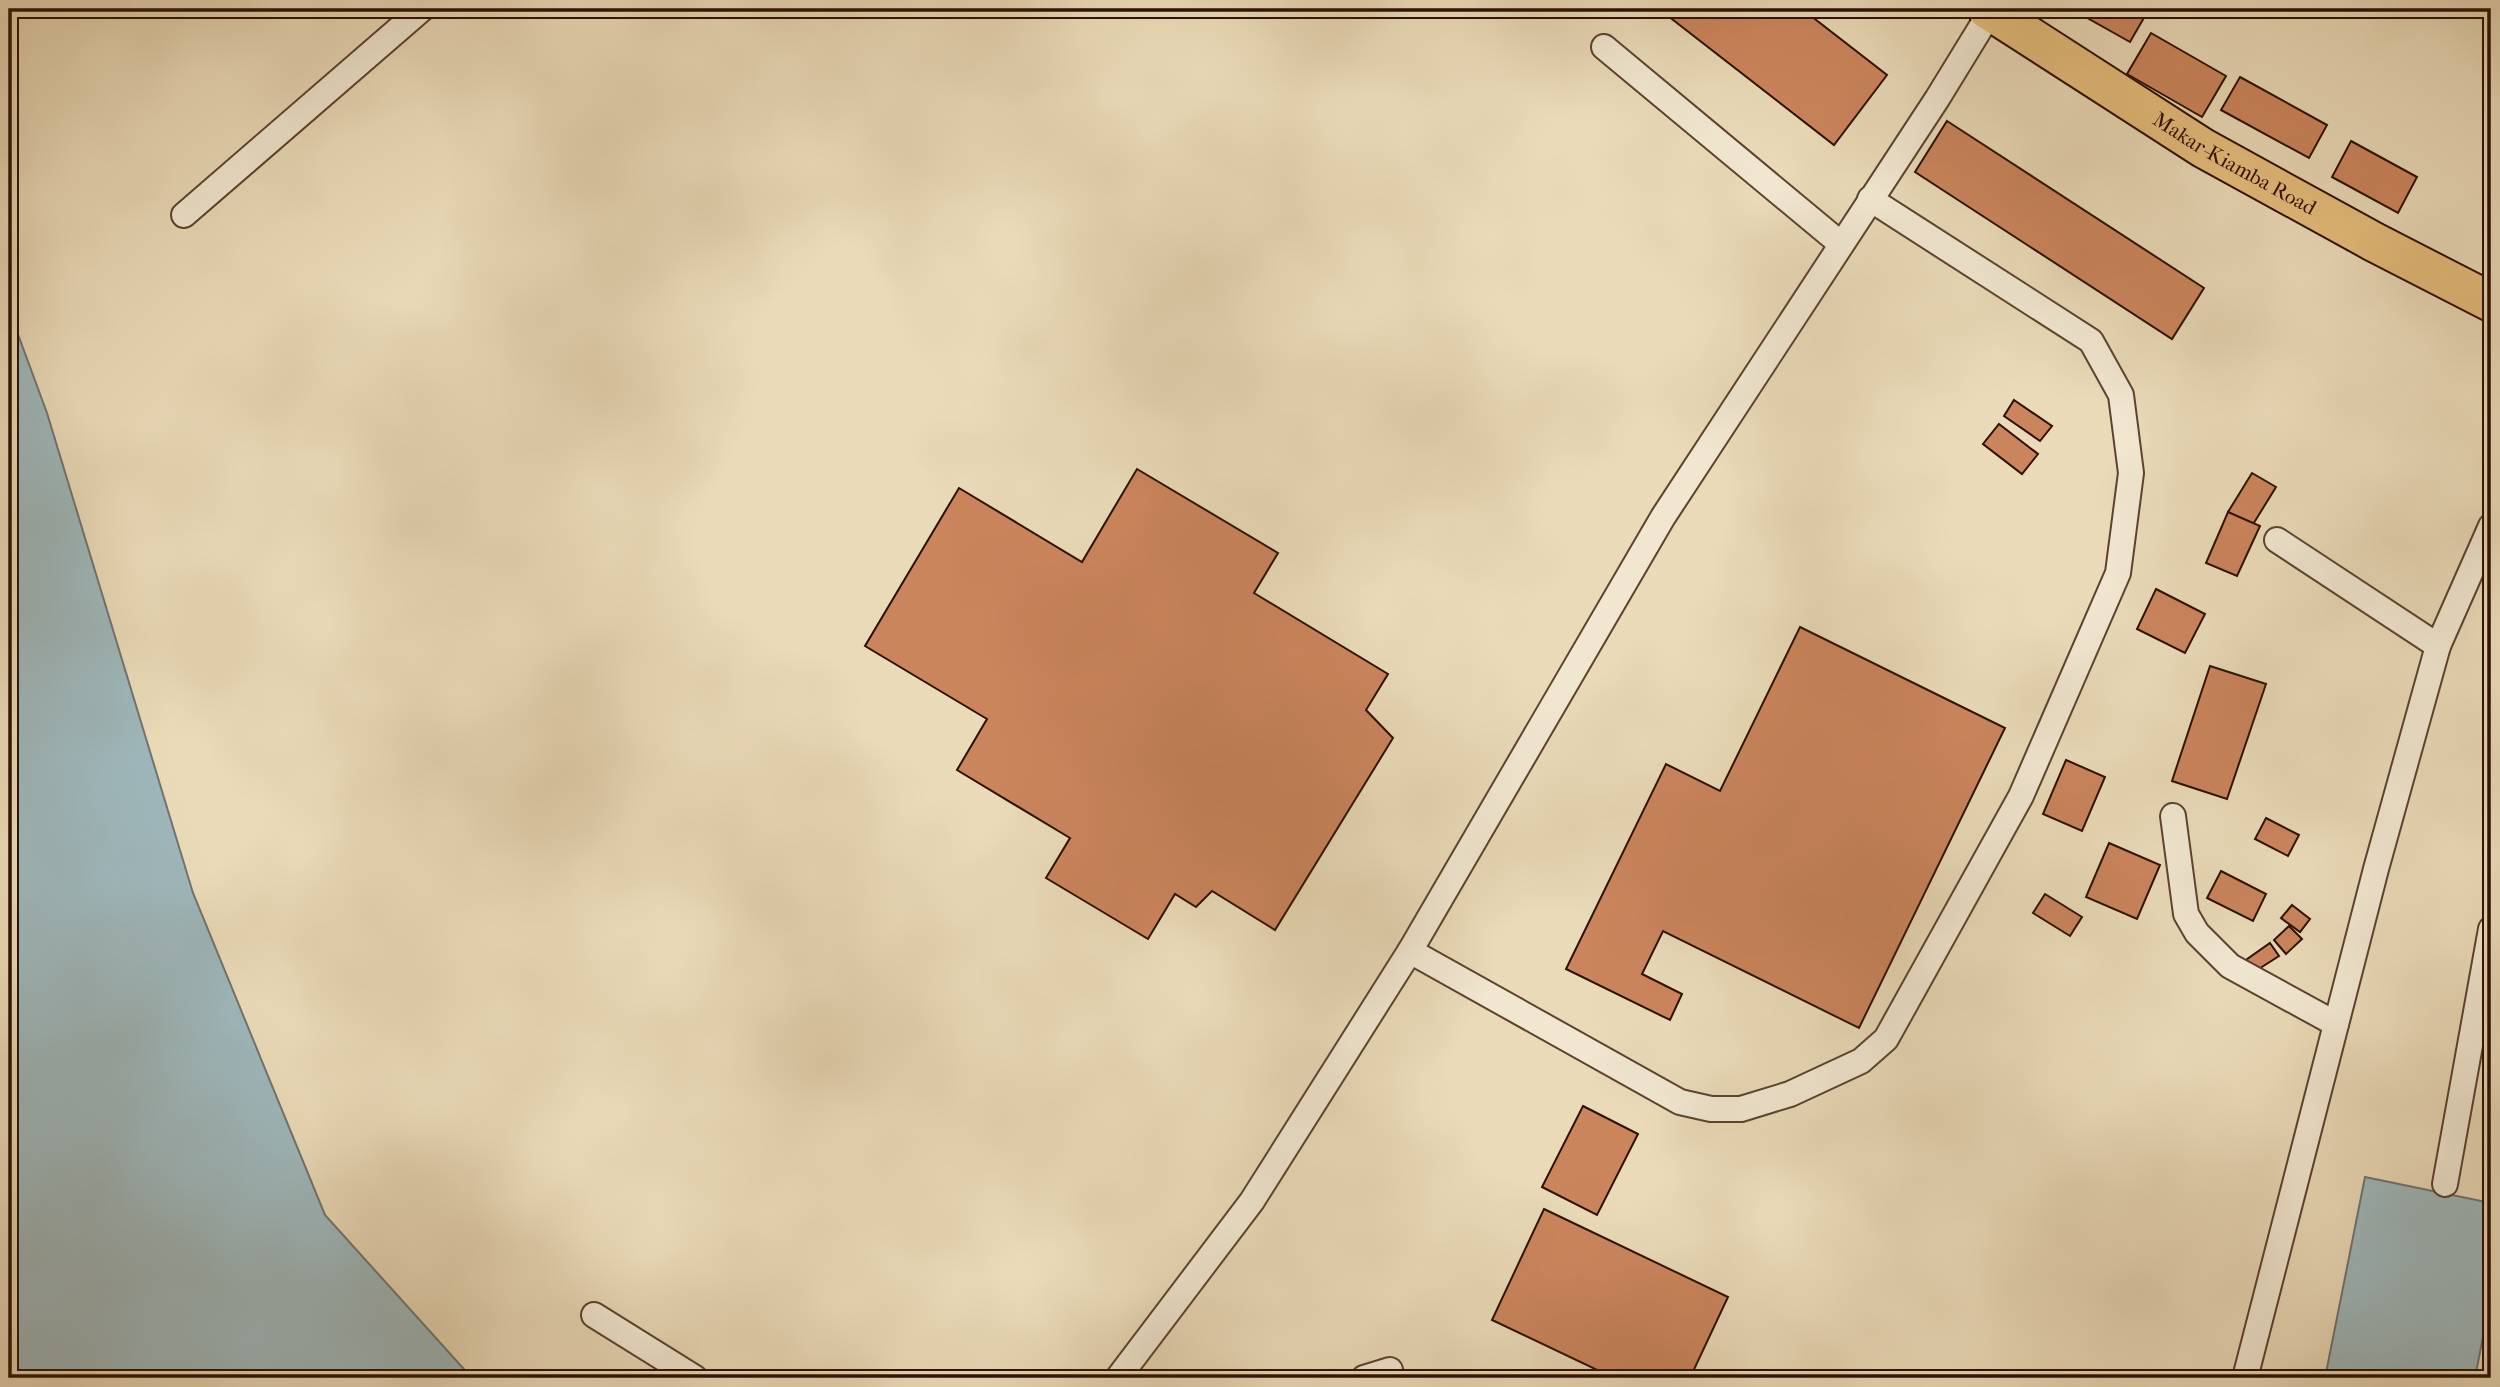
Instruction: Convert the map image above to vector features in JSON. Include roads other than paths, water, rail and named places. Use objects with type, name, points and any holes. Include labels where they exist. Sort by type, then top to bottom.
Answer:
[{"type":"main road","name":"Makar-Kiamba Road","points":[[1989,10],[2203,148],[2374,242],[2491,302]]},
{"type":"lane","points":[[184,215],[422,9]]},
{"type":"lane","points":[[1118,1378],[1252,1201],[1410,951],[1663,517],[1937,99],[1989,10]]},
{"type":"lane","points":[[1604,47],[1841,244]]},
{"type":"lane","points":[[1410,951],[1680,1102],[1711,1109],[1741,1110],[1790,1094],[1861,1061],[1886,1039],[2021,796],[2118,573],[2131,473],[2121,395],[2091,341],[1870,199]]},
{"type":"lane","points":[[2245,1378],[2379,856],[2438,646],[2491,526]]},
{"type":"lane","points":[[2277,540],[2438,646]]},
{"type":"lane","points":[[2174,816],[2186,914],[2197,933],[2230,966],[2336,1024]]},
{"type":"lane","points":[[2445,1184],[2491,929]]},
{"type":"lane","points":[[594,1315],[695,1378]]},
{"type":"lane","points":[[1364,1378],[1390,1370]]},
{"type":"water","points":[[9,310],[47,413],[193,893],[325,1215],[472,1378],[9,1378]]},
{"type":"water","points":[[2365,1177],[2491,1203],[2491,1295],[2475,1378],[2325,1378]]}]
